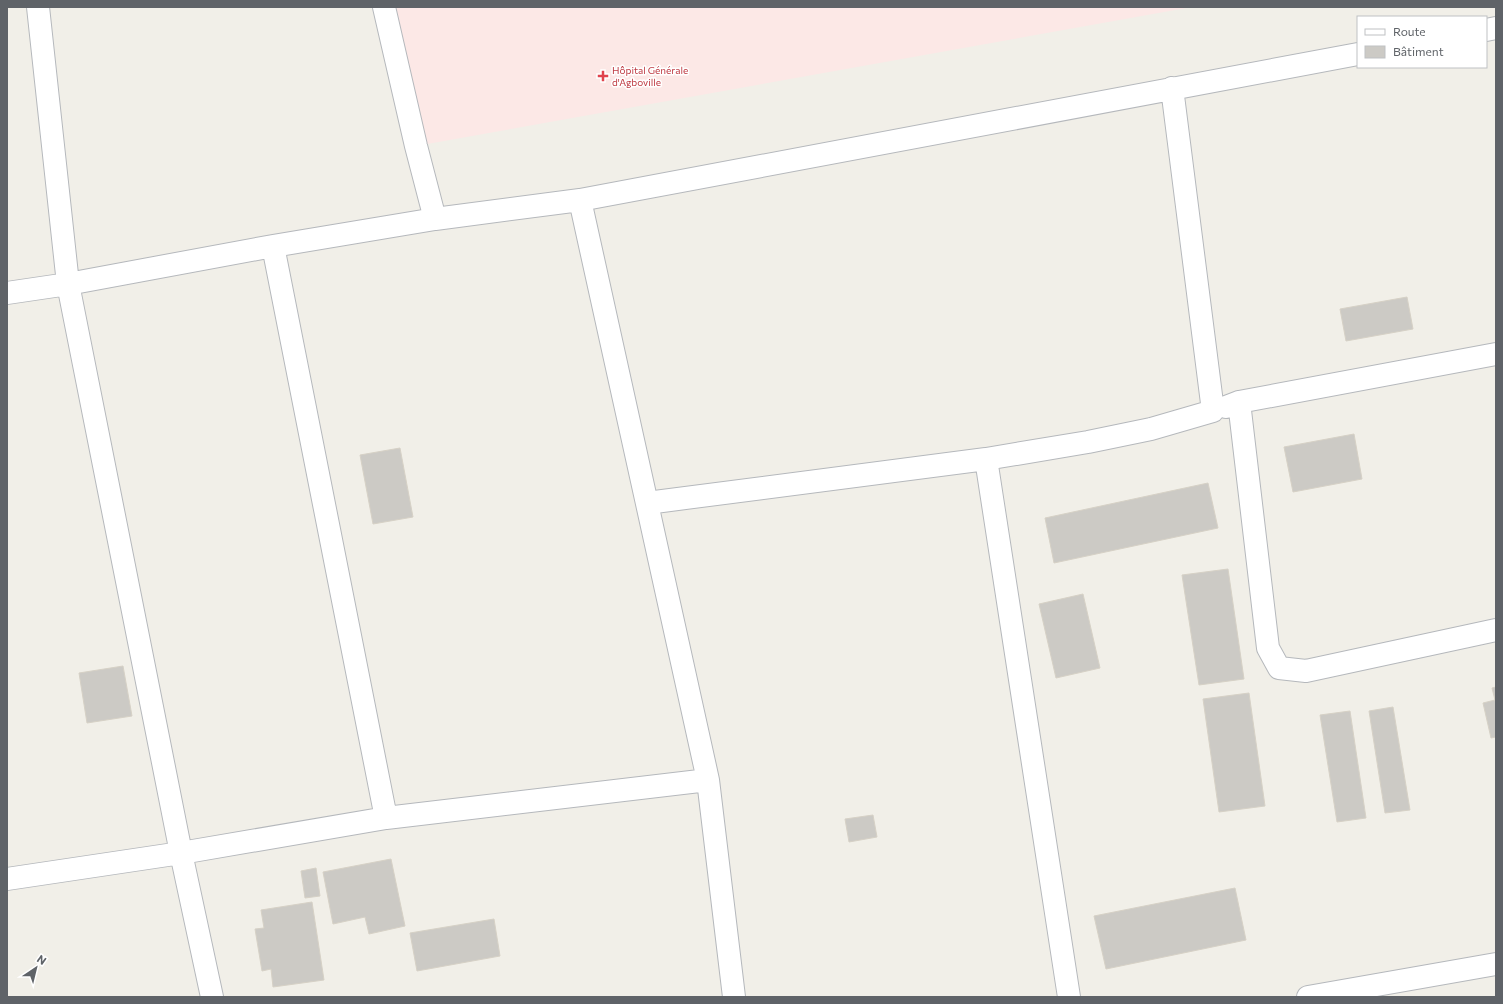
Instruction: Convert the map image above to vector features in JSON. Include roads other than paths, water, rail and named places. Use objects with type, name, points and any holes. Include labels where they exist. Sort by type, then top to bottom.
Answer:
[{"type":"street","points":[[38,7],[68,284],[181,853],[212,997]]},
{"type":"street","points":[[384,7],[416,146],[436,219]]},
{"type":"street","points":[[7,293],[68,284],[273,246],[436,219],[580,200],[1357,54]]},
{"type":"street","points":[[1172,88],[1213,411]]},
{"type":"street","points":[[580,200],[708,780],[734,997]]},
{"type":"street","points":[[273,246],[386,818]]},
{"type":"street","points":[[647,503],[986,459],[1088,442],[1151,429],[1239,402],[1496,354]]},
{"type":"street","points":[[1239,402],[1268,648],[1279,668],[1306,671],[1496,630]]},
{"type":"street","points":[[986,459],[1069,997]]},
{"type":"street","points":[[7,880],[181,853],[386,818],[708,780]]},
{"type":"street","points":[[1308,997],[1496,964]]},
{"type":"place","name":"Hôpital Générale d'Agboville","points":[[603,76]]}]
